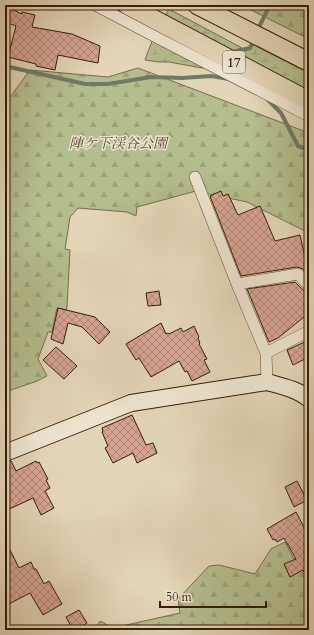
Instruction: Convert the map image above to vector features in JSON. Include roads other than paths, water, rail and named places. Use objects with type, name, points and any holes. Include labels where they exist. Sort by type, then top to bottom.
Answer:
[{"type":"main road","name":"17","points":[[127,5],[157,29],[309,101]]},
{"type":"main road","name":"17","points":[[197,5],[309,62]]},
{"type":"street","points":[[95,5],[157,29],[309,116]]},
{"type":"street","points":[[195,177],[266,353],[267,382]]},
{"type":"street","points":[[237,284],[298,274],[309,286]]},
{"type":"street","points":[[266,353],[309,332]]},
{"type":"street","points":[[5,453],[131,403],[267,382],[288,388],[304,395],[309,399]]},
{"type":"waterway","points":[[257,31],[271,5]]},
{"type":"waterway","points":[[232,55],[233,52],[250,48],[254,39]]},
{"type":"waterway","points":[[5,66],[85,84],[108,84],[151,77],[182,78],[211,76],[229,79]]},
{"type":"waterway","points":[[268,100],[281,113],[298,146],[309,150]]},
{"type":"park label","name":"陣ケ下渓谷公園","points":[[118,143]]}]
